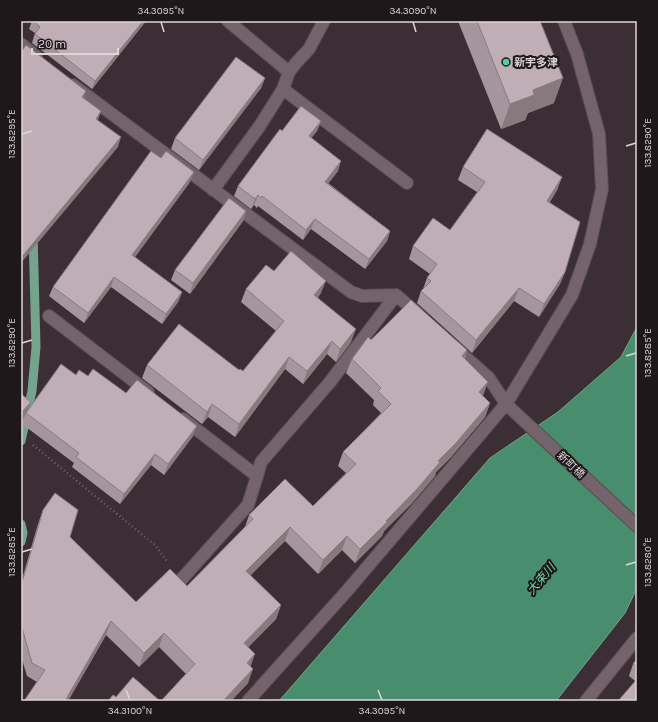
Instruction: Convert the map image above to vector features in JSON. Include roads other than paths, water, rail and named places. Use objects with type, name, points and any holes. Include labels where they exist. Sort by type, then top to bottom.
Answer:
[{"type":"street","points":[[228,21],[289,72]]},
{"type":"street","points":[[213,190],[259,127],[283,89],[289,72],[309,49],[324,21]]},
{"type":"street","points":[[248,701],[346,592],[506,404],[572,295],[590,244],[602,190],[599,134],[577,54],[564,21]]},
{"type":"street","points":[[21,44],[44,63]]},
{"type":"street","points":[[62,76],[351,292],[362,296],[396,295],[425,321]]},
{"type":"street","points":[[283,89],[407,183]]},
{"type":"street","points":[[180,581],[248,505],[261,462],[330,382],[396,295]]},
{"type":"street","points":[[49,316],[156,398]]},
{"type":"street","name":"新町橋","points":[[448,342],[489,378],[506,404],[637,526]]},
{"type":"street","points":[[175,413],[257,476]]},
{"type":"street","points":[[586,701],[637,638]]},
{"type":"water","name":"大束川","points":[[637,327],[637,588],[625,613],[556,701],[279,701],[490,458],[558,412],[621,357]]},
{"type":"waterway","points":[[21,224],[33,232],[36,347],[32,391],[21,441]]},
{"type":"waterway","points":[[21,524],[23,533],[21,542]]},
{"type":"place","name":"新宇多津","points":[[506,62]]}]
